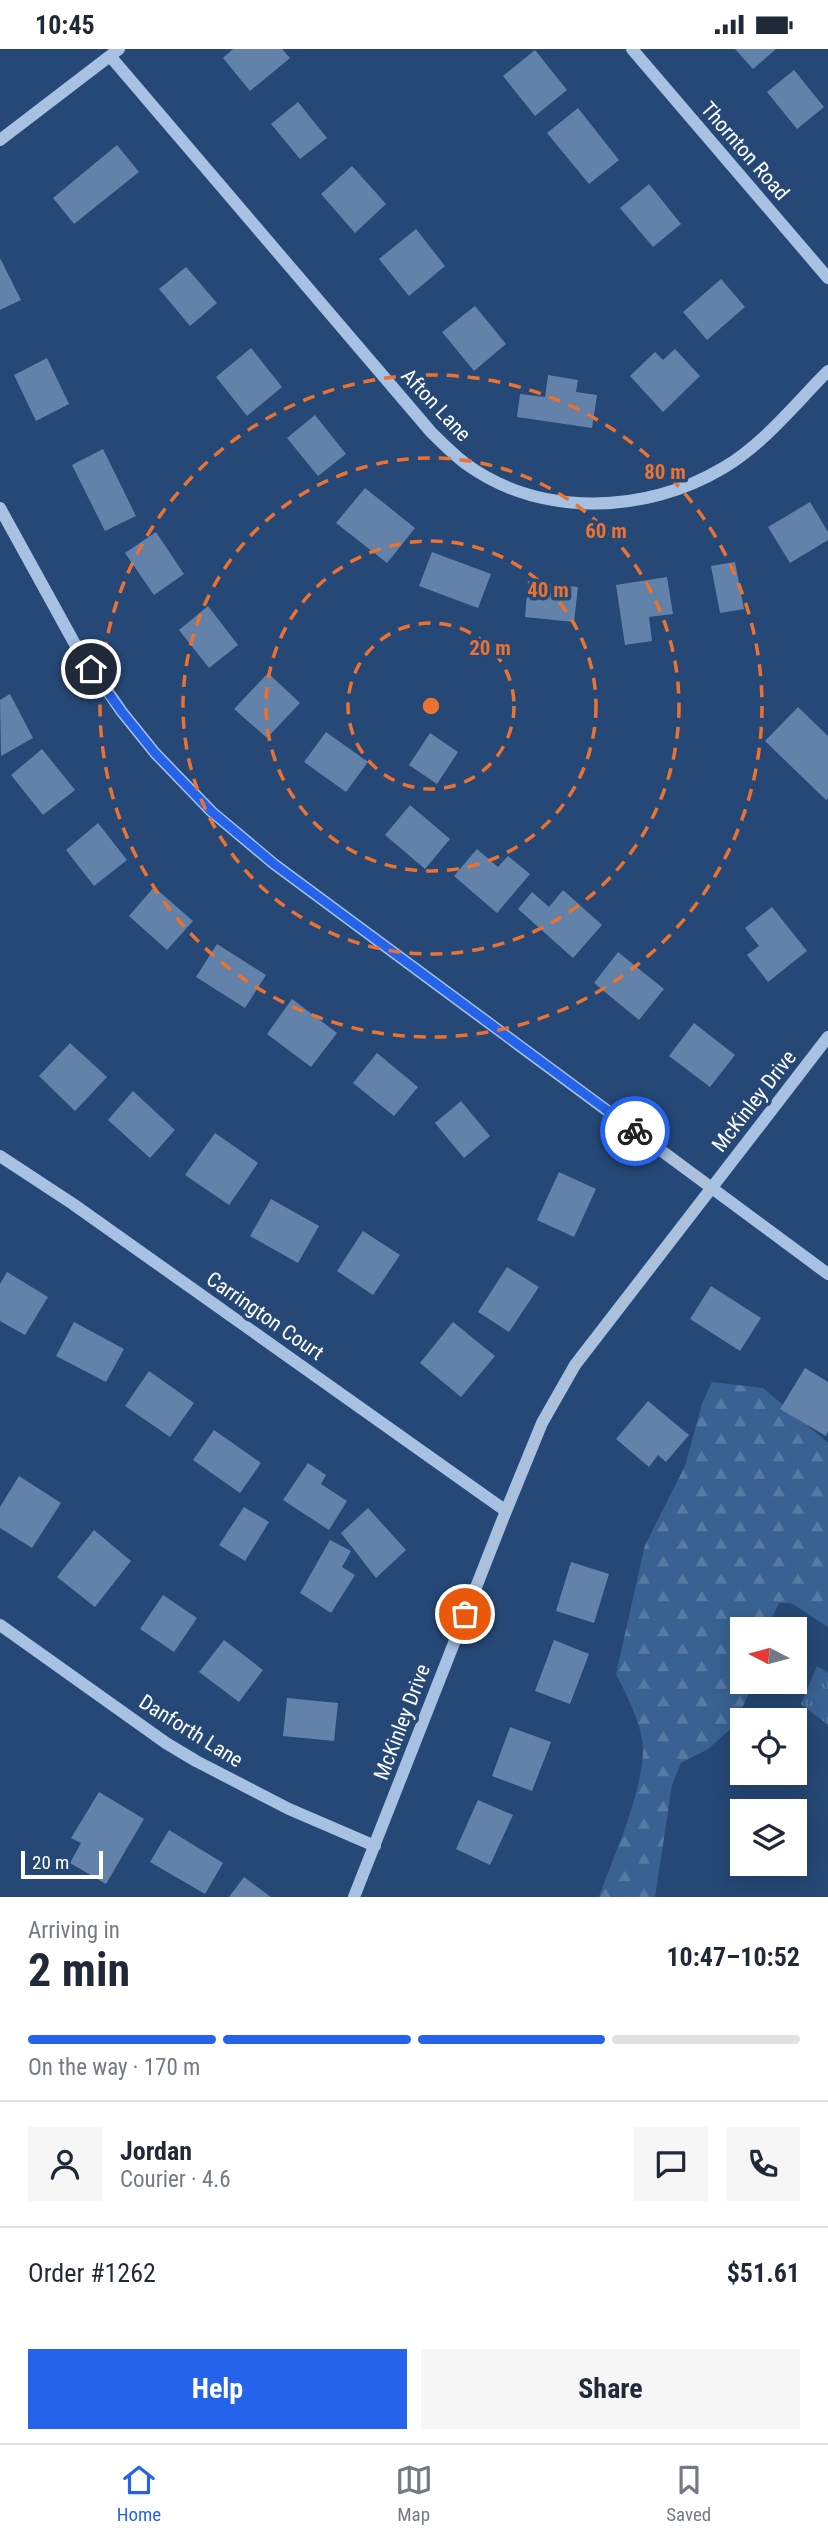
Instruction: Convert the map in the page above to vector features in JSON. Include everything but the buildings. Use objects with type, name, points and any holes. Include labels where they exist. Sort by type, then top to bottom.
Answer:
[{"type":"street","name":"Thornton Road","points":[[632,49],[828,278]]},
{"type":"street","points":[[0,140],[115,52]]},
{"type":"street","name":"Afton Lane","points":[[115,52],[431,432],[467,464],[501,484],[559,501],[601,505],[669,493],[724,468],[746,451],[828,371]]},
{"type":"street","points":[[0,508],[91,669],[155,753],[212,812],[274,864],[828,1274]]},
{"type":"street","name":"McKinley Drive","points":[[354,1897],[542,1423],[575,1365],[828,1037]]},
{"type":"street","name":"Carrington Court","points":[[0,1156],[73,1204],[506,1511]]},
{"type":"street","name":"Danforth Lane","points":[[0,1625],[166,1743],[196,1761],[289,1809],[375,1846]]},
{"type":"green space","points":[[712,1382],[763,1388],[828,1443],[828,1627],[791,1603],[779,1603],[773,1617],[730,1617],[730,1694],[749,1694],[742,1708],[730,1708],[730,1730],[708,1749],[681,1763],[672,1785],[655,1897],[599,1897],[638,1787],[643,1751],[638,1722],[616,1674],[645,1545],[685,1466],[702,1404]]},
{"type":"green space","points":[[817,1666],[828,1673],[828,1725],[801,1704]]},
{"type":"way so far","points":[[465,1614],[542,1423],[575,1365],[711,1187],[635,1131]]},
{"type":"route","points":[[91,669],[155,753],[212,812],[274,864],[635,1131]]}]
